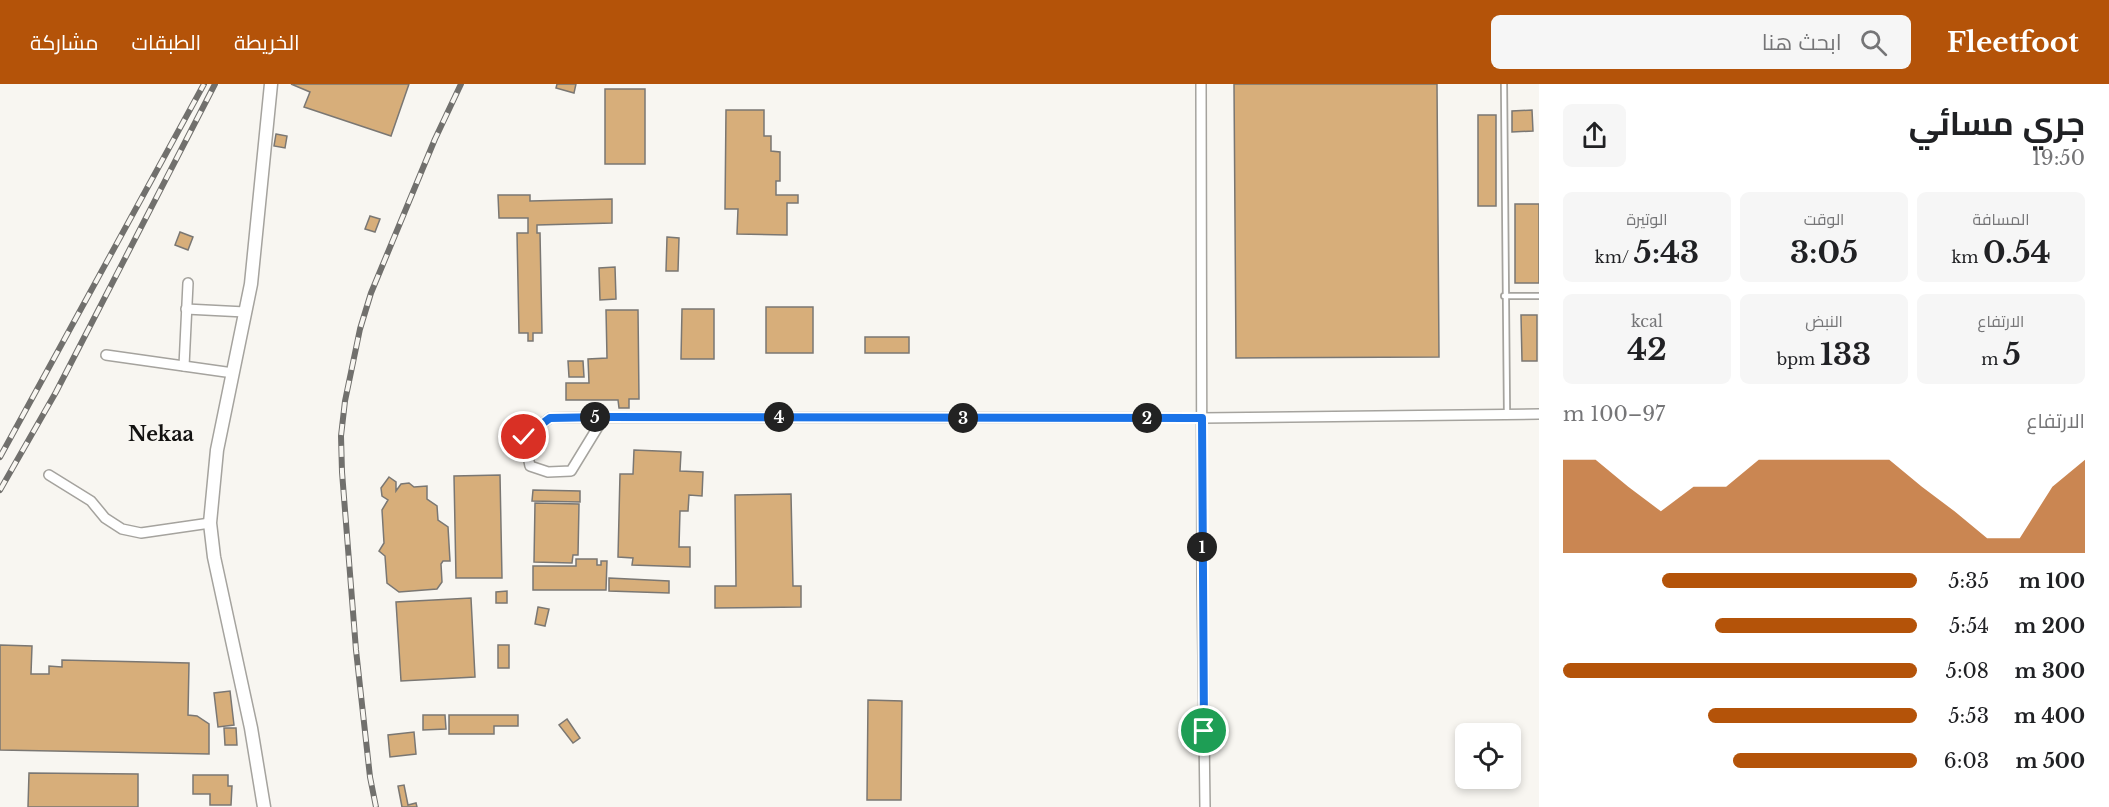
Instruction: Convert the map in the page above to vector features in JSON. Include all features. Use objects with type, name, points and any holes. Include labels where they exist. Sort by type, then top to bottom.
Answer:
[{"type":"street","points":[[264,807],[251,728],[214,557],[210,523],[218,450],[251,284],[271,84]]},
{"type":"street","points":[[1201,84],[1205,807]]},
{"type":"street","points":[[184,366],[188,283]]},
{"type":"street","points":[[186,309],[245,312]]},
{"type":"street","points":[[106,355],[233,373]]},
{"type":"street","points":[[604,417],[571,471],[548,472],[530,466],[524,437],[550,418],[604,417],[1202,418],[1539,414]]},
{"type":"street","points":[[49,475],[91,501],[105,518],[122,529],[141,533],[210,523]]},
{"type":"lane","points":[[1504,84],[1504,296],[1507,414]]},
{"type":"lane","points":[[1504,296],[1539,296]]},
{"type":"building","points":[[291,84],[409,84],[391,136],[304,107],[310,92]]},
{"type":"building","points":[[557,84],[576,84],[574,93],[556,88]]},
{"type":"building","points":[[1234,84],[1437,84],[1439,357],[1236,358]]},
{"type":"building","points":[[605,89],[645,89],[645,164],[605,164]]},
{"type":"building","points":[[726,110],[764,110],[764,136],[771,136],[771,151],[780,152],[780,181],[776,181],[776,195],[798,195],[798,203],[787,203],[787,235],[737,234],[738,209],[725,209]]},
{"type":"building","points":[[1532,110],[1533,131],[1512,132],[1512,111]]},
{"type":"building","points":[[1478,115],[1496,115],[1496,206],[1478,206]]},
{"type":"building","points":[[276,134],[287,136],[285,148],[274,146]]},
{"type":"building","points":[[498,195],[530,195],[530,201],[612,199],[612,223],[537,225],[537,233],[540,233],[542,333],[533,333],[533,341],[528,341],[528,333],[519,333],[517,233],[528,233],[528,218],[499,218]]},
{"type":"building","points":[[1515,204],[1539,204],[1539,283],[1515,283]]},
{"type":"building","points":[[370,216],[380,219],[375,232],[365,229]]},
{"type":"building","points":[[180,232],[193,237],[188,250],[175,245]]},
{"type":"building","points":[[667,237],[679,238],[678,271],[666,271]]},
{"type":"building","points":[[615,267],[616,299],[600,300],[599,268]]},
{"type":"building","points":[[766,307],[813,307],[813,353],[766,353]]},
{"type":"building","points":[[682,309],[714,309],[714,359],[681,359]]},
{"type":"building","points":[[606,310],[638,310],[639,399],[629,399],[629,408],[619,408],[618,400],[566,400],[566,383],[589,383],[588,359],[607,358]]},
{"type":"building","points":[[1521,315],[1537,315],[1537,361],[1522,361]]},
{"type":"building","points":[[865,337],[909,337],[909,353],[865,353]]},
{"type":"building","points":[[568,361],[583,361],[584,377],[569,377]]},
{"type":"building","points":[[634,450],[681,452],[680,471],[703,472],[702,496],[689,495],[688,511],[680,511],[679,547],[690,547],[690,567],[632,565],[633,558],[618,557],[620,474],[633,474]]},
{"type":"building","points":[[500,475],[502,578],[456,578],[454,476]]},
{"type":"building","points":[[389,477],[396,482],[396,491],[401,484],[409,483],[414,487],[427,486],[427,499],[437,506],[438,520],[448,527],[450,561],[443,561],[441,564],[442,582],[437,589],[399,592],[387,583],[385,556],[379,551],[384,543],[382,510],[388,500],[382,496],[381,488]]},
{"type":"building","points":[[533,490],[580,491],[580,502],[532,501]]},
{"type":"building","points":[[791,494],[793,586],[801,586],[801,607],[715,608],[715,586],[736,586],[735,495]]},
{"type":"building","points":[[535,503],[579,504],[578,555],[573,555],[572,563],[534,562]]},
{"type":"building","points":[[576,559],[597,559],[597,565],[601,565],[601,561],[607,561],[606,590],[533,590],[533,566],[576,566]]},
{"type":"building","points":[[609,578],[669,581],[669,593],[609,591]]},
{"type":"building","points":[[507,591],[507,603],[496,603],[496,592]]},
{"type":"building","points":[[471,598],[475,677],[401,681],[396,602]]},
{"type":"building","points":[[538,607],[549,609],[545,626],[535,624]]},
{"type":"building","points":[[0,645],[32,646],[31,674],[49,674],[49,666],[62,667],[62,660],[189,663],[188,715],[197,716],[209,724],[209,754],[0,750]]},
{"type":"building","points":[[498,645],[509,645],[509,668],[498,668]]},
{"type":"building","points":[[230,691],[234,725],[218,727],[214,693]]},
{"type":"building","points":[[868,700],[902,701],[901,800],[867,800]]},
{"type":"building","points":[[423,715],[445,715],[446,729],[423,730]]},
{"type":"building","points":[[449,715],[518,715],[518,726],[494,726],[494,734],[449,734]]},
{"type":"building","points":[[567,719],[580,738],[573,743],[559,725]]},
{"type":"building","points":[[224,728],[236,728],[237,745],[225,745]]},
{"type":"building","points":[[414,732],[416,754],[390,757],[388,735]]},
{"type":"building","points":[[29,773],[138,774],[138,807],[28,807]]},
{"type":"building","points":[[193,775],[228,775],[228,786],[232,786],[231,805],[210,805],[210,794],[193,794]]},
{"type":"building","points":[[404,785],[408,805],[416,803],[417,807],[402,807],[398,786]]},
{"type":"railway","points":[[0,457],[204,84]]},
{"type":"railway","points":[[0,490],[56,392],[215,84]]},
{"type":"railway","points":[[376,807],[370,777],[356,650],[342,472],[341,436],[345,401],[360,329],[371,293],[435,139],[461,84]]},
{"type":"district","name":"Nekaa","points":[[161,434]]},
{"type":"route","points":[[524,437],[550,418],[1202,418],[1204,731]]}]
